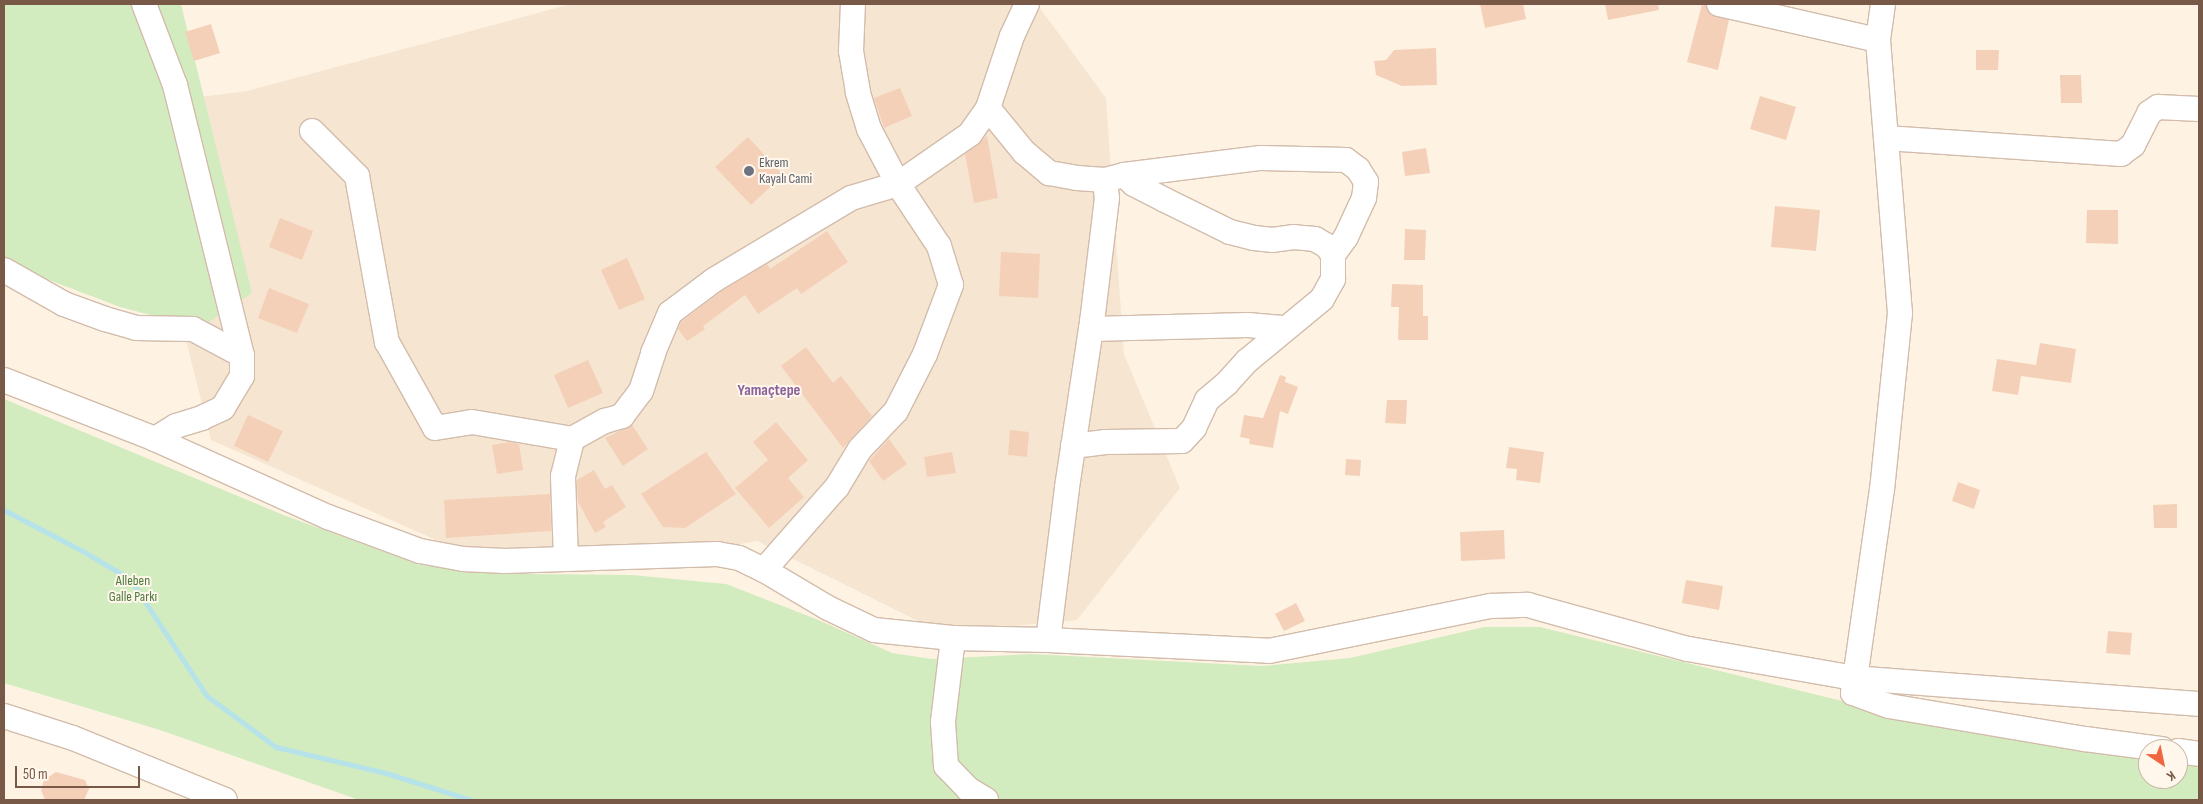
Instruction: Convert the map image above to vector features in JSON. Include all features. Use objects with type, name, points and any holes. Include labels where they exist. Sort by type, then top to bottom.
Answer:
[{"type":"street","points":[[144,4],[175,85],[242,356],[242,376],[223,408],[202,418],[176,426],[155,439]]},
{"type":"street","points":[[764,570],[837,487],[860,449],[896,411],[925,354],[951,285],[939,246],[898,184],[869,129],[858,92],[851,51],[853,4]]},
{"type":"street","points":[[312,131],[357,176],[387,342],[435,428],[472,422],[572,440],[605,421],[622,416],[641,391],[653,353],[670,313],[714,280],[851,198],[898,184],[970,134],[988,108],[1012,36],[1027,4]]},
{"type":"street","points":[[1719,4],[1878,40]]},
{"type":"street","points":[[1883,4],[1878,40],[1900,313],[1882,489],[1853,693],[1889,706],[2085,739],[2138,746]]},
{"type":"street","points":[[1886,138],[2121,154],[2133,145],[2149,113],[2158,107],[2199,109]]},
{"type":"street","points":[[988,108],[1024,152],[1049,173],[1077,178],[1114,178],[1261,158],[1346,160],[1358,169],[1366,182],[1364,198],[1346,237],[1333,256]]},
{"type":"street","points":[[1073,446],[1106,442],[1182,440],[1194,428],[1206,400],[1285,328],[1322,299],[1333,279],[1333,256],[1327,246],[1315,239],[1294,237],[1273,240],[1254,238],[1230,232],[1134,184],[1114,178]]},
{"type":"street","points":[[1048,640],[1107,198],[1114,178]]},
{"type":"street","points":[[4,270],[64,304],[105,319],[136,328],[193,329],[242,356]]},
{"type":"street","points":[[1091,329],[1248,325],[1285,328]]},
{"type":"street","points":[[4,380],[155,439],[328,517],[420,551],[471,559],[566,559],[662,554],[717,554],[739,558],[764,570],[828,608],[874,630],[953,638],[1048,640],[1269,651],[1492,606],[1528,605],[1688,649],[1854,678],[2199,704]]},
{"type":"street","points":[[566,559],[563,476],[572,440]]},
{"type":"street","points":[[953,638],[943,722],[946,766],[968,789],[986,800]]},
{"type":"street","points":[[4,716],[73,738],[225,800]]},
{"type":"shaded area","points":[[571,4],[1037,4],[1106,98],[1124,354],[1180,488],[1077,620],[942,633],[757,541],[578,572],[454,548],[211,440],[127,106],[247,91]]},
{"type":"green space","points":[[4,4],[181,4],[252,293],[200,328],[120,307],[4,263]]},
{"type":"green space","name":"Alleben Galle Parkı","points":[[4,399],[286,516],[420,565],[528,574],[632,575],[726,584],[816,619],[892,653],[932,659],[1031,654],[1262,666],[1350,658],[1484,627],[1540,627],[1846,702],[2138,756],[2138,789],[2188,789],[2188,764],[2199,766],[2199,800],[359,800],[160,730],[4,683]]},
{"type":"building","points":[[1480,4],[1523,4],[1526,19],[1485,28]]},
{"type":"building","points":[[1605,4],[1658,4],[1659,10],[1608,20]]},
{"type":"building","points":[[1702,4],[1706,4],[1710,14],[1729,20],[1718,70],[1687,62]]},
{"type":"building","points":[[211,24],[220,53],[194,61],[185,32]]},
{"type":"building","points":[[1436,48],[1437,85],[1402,86],[1376,75],[1374,61],[1386,60],[1394,50]]},
{"type":"building","points":[[1976,50],[1999,50],[1998,70],[1976,70]]},
{"type":"building","points":[[2060,75],[2081,75],[2082,103],[2061,103]]},
{"type":"building","points":[[900,88],[912,116],[884,128],[874,98]]},
{"type":"building","points":[[1760,96],[1796,107],[1786,140],[1750,129]]},
{"type":"building","points":[[987,136],[998,198],[974,203],[965,154]]},
{"type":"building","name":"Ekrem Kayalı Cami","points":[[748,137],[783,175],[751,205],[715,167]]},
{"type":"building","points":[[1426,148],[1430,173],[1405,176],[1402,152]]},
{"type":"building","points":[[1775,206],[1820,210],[1816,251],[1771,247]]},
{"type":"building","points":[[2087,210],[2118,210],[2118,244],[2086,243]]},
{"type":"building","points":[[280,218],[313,231],[302,260],[269,247]]},
{"type":"building","points":[[1405,229],[1426,230],[1425,260],[1404,260]]},
{"type":"building","points":[[827,231],[848,262],[801,294],[797,288],[758,314],[745,295],[703,326],[705,329],[687,341],[678,329],[681,322],[722,291],[767,264],[770,269]]},
{"type":"building","points":[[1001,252],[1040,254],[1038,298],[999,296]]},
{"type":"building","points":[[627,258],[645,299],[619,310],[601,270]]},
{"type":"building","points":[[1392,284],[1423,285],[1423,316],[1428,316],[1428,340],[1398,340],[1399,307],[1391,307]]},
{"type":"building","points":[[269,288],[309,304],[297,333],[258,318]]},
{"type":"building","points":[[2040,343],[2076,349],[2071,383],[2021,376],[2018,395],[1992,391],[1997,359],[2036,365]]},
{"type":"building","points":[[806,347],[833,383],[841,376],[872,416],[843,448],[781,366]]},
{"type":"building","points":[[588,360],[603,393],[568,408],[554,375]]},
{"type":"building","points":[[1280,375],[1286,377],[1285,382],[1298,387],[1288,414],[1280,411],[1273,448],[1249,444],[1250,439],[1240,437],[1244,415],[1263,418]]},
{"type":"building","points":[[1387,400],[1407,400],[1406,424],[1385,423]]},
{"type":"building","points":[[248,415],[283,431],[268,462],[234,446]]},
{"type":"building","points":[[776,422],[808,460],[788,478],[804,497],[769,528],[735,488],[768,460],[753,442]]},
{"type":"building","points":[[632,425],[648,449],[623,466],[605,438]]},
{"type":"building","points":[[1010,430],[1029,432],[1027,457],[1008,455]]},
{"type":"building","points":[[889,439],[907,464],[883,481],[869,461]]},
{"type":"building","points":[[509,442],[519,444],[523,470],[497,474],[492,445]]},
{"type":"building","points":[[1509,447],[1544,452],[1540,483],[1516,480],[1517,469],[1506,468]]},
{"type":"building","points":[[706,452],[736,494],[685,528],[663,527],[641,494]]},
{"type":"building","points":[[952,452],[956,473],[927,477],[924,457]]},
{"type":"building","points":[[1346,459],[1361,460],[1360,476],[1345,475]]},
{"type":"building","points":[[594,470],[605,489],[612,485],[626,507],[603,522],[606,527],[595,533],[578,502],[577,480]]},
{"type":"building","points":[[1958,482],[1980,490],[1974,509],[1952,501]]},
{"type":"building","points":[[550,494],[551,531],[446,538],[444,500]]},
{"type":"building","points":[[2177,504],[2177,528],[2154,528],[2153,505]]},
{"type":"building","points":[[1504,530],[1505,559],[1461,561],[1460,532]]},
{"type":"building","points":[[1686,580],[1723,586],[1719,610],[1682,603]]},
{"type":"building","points":[[1296,603],[1305,621],[1284,631],[1275,614]]},
{"type":"building","points":[[2108,631],[2132,633],[2130,655],[2106,653]]},
{"type":"building","points":[[56,772],[85,780],[89,789],[84,800],[45,800],[41,790],[44,780]]},
{"type":"waterway","points":[[4,510],[81,550],[130,579],[207,696],[276,747],[386,773],[471,800]]},
{"type":"place","name":"Ekrem Kayalı Cami","points":[[749,171]]},
{"type":"district","name":"Yamaçtepe","points":[[769,391]]}]
